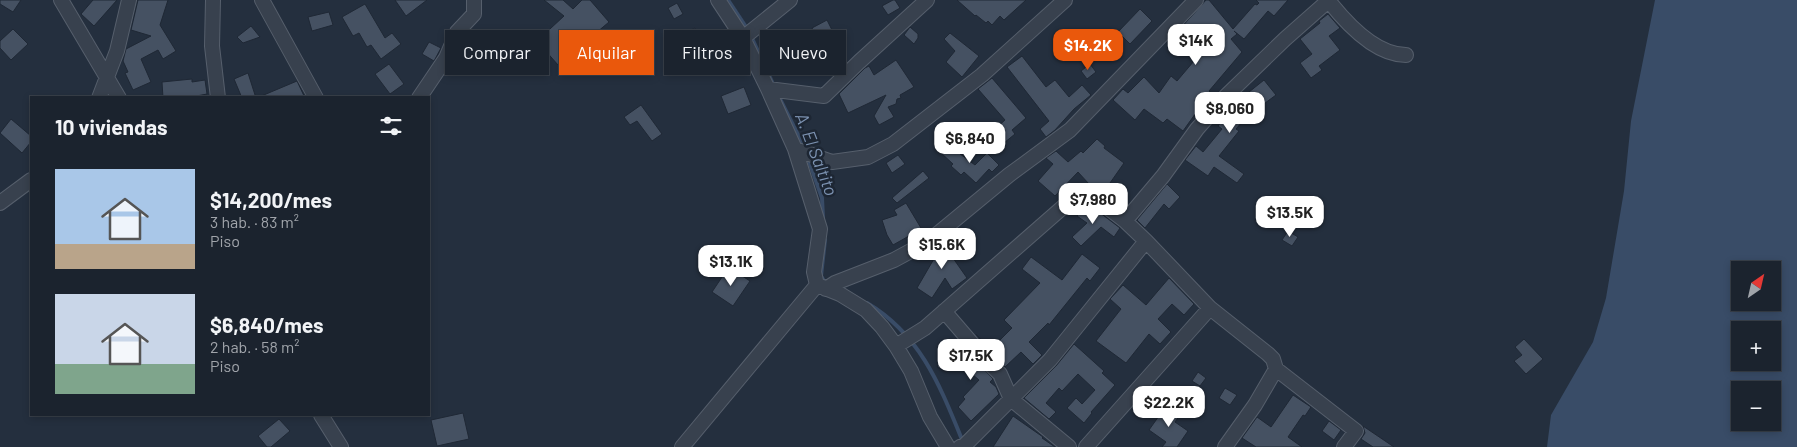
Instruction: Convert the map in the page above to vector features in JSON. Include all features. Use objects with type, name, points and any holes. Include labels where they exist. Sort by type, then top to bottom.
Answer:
[{"type":"street","points":[[61,0],[118,96]]},
{"type":"street","points":[[100,96],[117,51],[129,0]]},
{"type":"street","points":[[213,0],[212,46],[218,96]]},
{"type":"street","points":[[262,0],[315,96]]},
{"type":"street","points":[[420,96],[446,58],[457,32],[474,14],[474,0]]},
{"type":"street","points":[[718,0],[738,30]]},
{"type":"street","points":[[750,32],[790,0]]},
{"type":"street","points":[[768,89],[824,96],[858,62],[927,0]]},
{"type":"street","points":[[795,149],[832,162],[868,157],[893,144],[982,75],[1065,0]]},
{"type":"street","points":[[682,447],[821,287],[835,284],[894,260],[929,241],[1009,175],[1070,130],[1196,0]]},
{"type":"street","points":[[1125,221],[1163,176],[1197,129],[1226,96],[1328,1],[1372,44],[1396,55],[1406,55]]},
{"type":"street","points":[[750,52],[795,149],[820,229],[814,272],[821,287],[840,294],[866,310],[882,327],[911,371],[930,417],[948,447]]},
{"type":"street","points":[[0,203],[30,181]]},
{"type":"street","points":[[896,346],[925,328],[1071,200],[1080,196],[1087,196],[1095,198],[1125,221],[1210,308],[1268,354],[1273,359],[1276,369],[1356,431],[1344,447]]},
{"type":"street","points":[[960,447],[1050,360],[1146,241]]},
{"type":"street","points":[[1086,447],[1210,308]]},
{"type":"street","points":[[944,311],[1000,374],[1011,399],[1069,447]]},
{"type":"street","points":[[1225,447],[1255,405],[1276,369]]},
{"type":"street","points":[[322,416],[342,447]]},
{"type":"water","points":[[1655,0],[1797,0],[1797,447],[1547,447],[1551,415],[1593,342],[1606,298],[1624,191],[1631,121]]},
{"type":"building","points":[[0,0],[21,0],[13,12],[0,4]]},
{"type":"building","points":[[93,0],[117,0],[94,26],[81,14]]},
{"type":"building","points":[[138,0],[168,0],[160,25],[176,51],[163,59],[158,50],[141,59],[151,82],[133,90],[125,73],[128,72],[123,61],[126,49],[151,36],[131,30]]},
{"type":"building","points":[[395,0],[427,0],[406,16]]},
{"type":"building","points":[[544,0],[563,0],[573,9],[582,0],[590,0],[609,22],[600,30],[559,30],[558,65],[549,55],[549,30],[564,16]]},
{"type":"building","points":[[895,0],[900,8],[888,15],[882,6]]},
{"type":"building","points":[[957,0],[1026,0],[1004,20],[1000,16],[992,25],[988,21],[986,23],[975,16]]},
{"type":"building","points":[[1206,0],[1209,0],[1233,29],[1255,4],[1259,3],[1256,0],[1288,0],[1274,16],[1268,11],[1244,39],[1234,31],[1237,34],[1231,39],[1242,52],[1209,91],[1215,96],[1206,105],[1203,103],[1183,131],[1167,119],[1163,123],[1144,109],[1135,120],[1113,100],[1123,89],[1128,93],[1144,77],[1159,93],[1171,76],[1177,81],[1199,55],[1179,30]]},
{"type":"building","points":[[677,3],[683,14],[674,19],[668,8]]},
{"type":"building","points":[[365,4],[385,38],[392,33],[401,44],[381,59],[371,45],[367,47],[359,33],[353,36],[342,17]]},
{"type":"building","points":[[1140,9],[1152,21],[1130,44],[1118,32]]},
{"type":"building","points":[[329,12],[333,25],[312,31],[308,17]]},
{"type":"building","points":[[1328,14],[1340,28],[1329,36],[1340,50],[1319,66],[1322,70],[1311,78],[1300,63],[1312,54],[1300,39]]},
{"type":"building","points":[[827,20],[832,30],[813,30],[812,28]]},
{"type":"building","points":[[251,26],[260,37],[243,43],[237,37]]},
{"type":"building","points":[[910,27],[918,34],[914,44],[904,35]]},
{"type":"building","points":[[13,29],[28,44],[11,60],[0,48],[0,41]]},
{"type":"building","points":[[950,33],[979,56],[962,77],[946,62],[955,51],[944,39]]},
{"type":"building","points":[[1095,33],[1107,48],[1092,59],[1082,45]]},
{"type":"building","points":[[429,42],[441,48],[434,61],[422,54]]},
{"type":"building","points":[[1022,56],[1046,87],[1055,80],[1069,97],[1082,85],[1091,95],[1046,137],[1040,129],[1049,121],[1007,67]]},
{"type":"building","points":[[896,60],[914,87],[900,95],[901,98],[897,99],[896,104],[888,107],[894,117],[879,125],[874,116],[886,95],[848,113],[839,94],[865,68],[869,66],[874,75]]},
{"type":"building","points":[[389,64],[404,84],[390,94],[375,74]]},
{"type":"building","points":[[1090,64],[1096,72],[1087,79],[1081,71]]},
{"type":"building","points":[[248,73],[255,96],[241,96],[234,79]]},
{"type":"building","points":[[992,78],[1026,118],[1012,130],[1015,134],[1004,143],[994,130],[1005,120],[978,89]]},
{"type":"building","points":[[192,79],[192,82],[205,80],[207,94],[196,96],[163,96],[162,82]]},
{"type":"building","points":[[1264,80],[1276,95],[1257,109],[1252,116],[1249,114],[1236,129],[1239,131],[1219,156],[1244,174],[1237,183],[1214,167],[1208,176],[1185,160],[1196,146],[1203,152],[1222,129],[1218,126],[1225,117],[1221,114],[1228,107],[1232,110],[1244,96]]},
{"type":"building","points":[[297,81],[304,96],[261,96]]},
{"type":"building","points":[[744,87],[751,105],[728,114],[721,96]]},
{"type":"building","points":[[641,105],[662,134],[652,141],[637,121],[630,125],[624,117]]},
{"type":"building","points":[[11,119],[30,135],[30,143],[22,153],[0,133]]},
{"type":"building","points":[[1097,139],[1105,146],[1104,148],[1124,163],[1103,193],[1089,184],[1078,172],[1055,196],[1038,181],[1053,164],[1046,158],[1056,151],[1068,162],[1081,151],[1083,153]]},
{"type":"building","points":[[948,145],[975,165],[987,153],[999,165],[992,172],[989,169],[976,183],[964,172],[961,175],[951,166],[953,164],[940,152]]},
{"type":"building","points":[[898,155],[905,164],[892,173],[886,163]]},
{"type":"building","points":[[923,171],[929,178],[897,203],[892,198]]},
{"type":"building","points":[[1167,184],[1180,197],[1169,209],[1164,204],[1145,228],[1137,220]]},
{"type":"building","points":[[906,203],[924,233],[911,240],[909,236],[893,245],[882,220],[897,215],[894,210]]},
{"type":"building","points":[[1085,205],[1091,206],[1120,228],[1114,237],[1101,227],[1081,246],[1072,237],[1087,223],[1077,216]]},
{"type":"building","points":[[1288,231],[1298,237],[1292,246],[1282,240]]},
{"type":"building","points":[[948,239],[959,254],[953,258],[967,278],[952,289],[945,278],[932,298],[917,288],[935,257],[931,251]]},
{"type":"building","points":[[1082,254],[1100,268],[1090,281],[1087,278],[1049,325],[1048,323],[1029,342],[1042,355],[1033,364],[1021,352],[1005,367],[990,350],[1012,328],[1004,320],[1040,283],[1022,269],[1031,257],[1062,280]]},
{"type":"building","points":[[733,270],[750,281],[733,306],[712,292],[722,277]]},
{"type":"building","points":[[1169,278],[1194,304],[1184,315],[1172,304],[1158,319],[1171,332],[1160,344],[1149,334],[1126,363],[1096,341],[1121,309],[1110,299],[1123,285],[1146,305]]},
{"type":"building","points":[[1524,339],[1543,359],[1526,374],[1514,361],[1522,355],[1515,347]]},
{"type":"building","points":[[953,344],[959,348],[962,345],[993,379],[990,382],[996,387],[999,394],[971,421],[958,407],[965,399],[963,397],[979,380],[959,363],[947,372],[937,367]]},
{"type":"building","points":[[1074,344],[1104,371],[1102,373],[1115,385],[1091,412],[1084,423],[1067,408],[1076,398],[1082,404],[1095,390],[1078,374],[1062,391],[1059,388],[1046,403],[1056,412],[1049,419],[1024,398],[1056,366]]},
{"type":"building","points":[[1198,372],[1206,378],[1200,386],[1192,381]]},
{"type":"building","points":[[1225,388],[1237,395],[1230,405],[1219,398]]},
{"type":"building","points":[[1293,395],[1311,407],[1288,437],[1302,447],[1256,447],[1242,438],[1257,417],[1271,427]]},
{"type":"building","points":[[1166,406],[1180,415],[1175,422],[1188,431],[1177,447],[1162,447],[1166,442],[1149,430]]},
{"type":"building","points":[[463,413],[469,439],[437,446],[431,420]]},
{"type":"building","points":[[1013,416],[1043,437],[1055,447],[993,447]]},
{"type":"building","points":[[279,419],[290,431],[271,447],[267,447],[258,436]]},
{"type":"building","points":[[1329,421],[1341,430],[1334,440],[1322,431]]},
{"type":"building","points":[[1363,426],[1394,447],[1373,447],[1361,439],[1365,433]]},
{"type":"waterway","name":"A. El Saltito","points":[[728,0],[748,30]]},
{"type":"waterway","name":"A. El Saltito","points":[[751,36],[774,86]]},
{"type":"waterway","name":"A. El Saltito","points":[[778,95],[804,147]]},
{"type":"waterway","name":"A. El Saltito","points":[[808,158],[822,198],[823,218]]},
{"type":"waterway","name":"A. El Saltito","points":[[825,240],[821,276],[824,281],[831,282]]},
{"type":"waterway","name":"A. El Saltito","points":[[867,303],[902,330],[915,346],[937,382],[963,442]]}]
